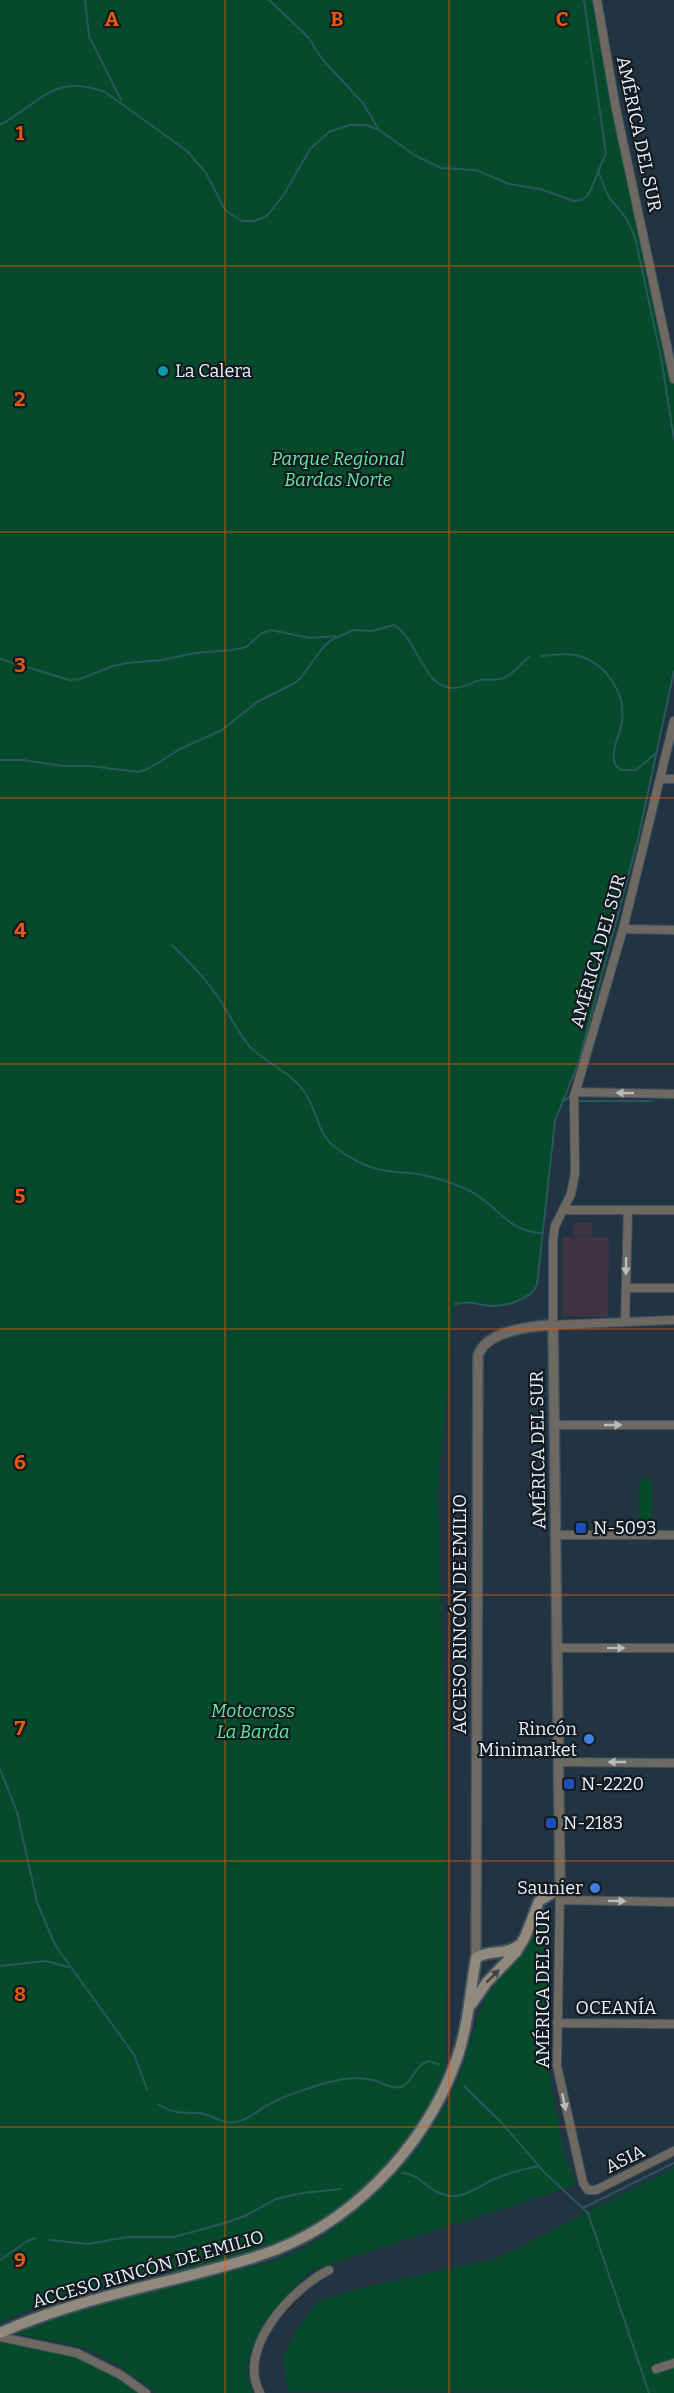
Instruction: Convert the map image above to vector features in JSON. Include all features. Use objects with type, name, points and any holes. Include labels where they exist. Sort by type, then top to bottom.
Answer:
[{"type":"main road","name":"ACCESO RINCÓN DE EMILIO","points":[[468,2011],[487,1982],[513,1957],[521,1944],[539,1900],[560,1888]]},
{"type":"main road","points":[[476,1958],[485,1954],[507,1953],[521,1944]]},
{"type":"main road","name":"ACCESO RINCÓN DE EMILIO","points":[[0,2335],[100,2297],[260,2255],[292,2242],[339,2214],[366,2192],[393,2164],[426,2122],[457,2059],[468,2011],[476,1958]]},
{"type":"street","name":"AMÉRICA DEL SUR","points":[[597,0],[616,110],[674,379]]},
{"type":"street","name":"AMÉRICA DEL SUR","points":[[588,2190],[583,2183],[559,2075],[557,2023],[560,1762],[553,1233],[571,1194],[575,1173],[573,1107],[575,1092],[622,929],[674,721]]},
{"type":"street","points":[[660,779],[674,779]]},
{"type":"street","points":[[622,929],[674,930]]},
{"type":"street","points":[[575,1092],[674,1094]]},
{"type":"street","points":[[563,1210],[674,1210]]},
{"type":"street","points":[[625,1322],[627,1210]]},
{"type":"street","points":[[626,1288],[674,1288]]},
{"type":"street","points":[[553,1325],[674,1320]]},
{"type":"street","name":"ACCESO RINCÓN DE EMILIO","points":[[476,1958],[478,1355],[488,1342],[510,1332],[553,1325]]},
{"type":"street","points":[[555,1425],[674,1425]]},
{"type":"street","points":[[556,1535],[674,1535]]},
{"type":"street","points":[[558,1648],[674,1648]]},
{"type":"street","points":[[560,1762],[674,1763]]},
{"type":"street","points":[[560,1900],[674,1902]]},
{"type":"street","name":"OCEANÍA","points":[[557,2023],[674,2024]]},
{"type":"street","name":"ASIA","points":[[588,2190],[596,2190],[674,2151]]},
{"type":"street","points":[[260,2393],[254,2381],[254,2360],[260,2343],[271,2324],[298,2290],[312,2278],[329,2270]]},
{"type":"street","points":[[0,2335],[78,2353],[121,2374],[146,2393]]},
{"type":"street","points":[[656,2370],[674,2363]]},
{"type":"shaded area","points":[[574,1223],[592,1223],[592,1236],[574,1236]]},
{"type":"shaded area","points":[[562,1237],[609,1237],[608,1317],[562,1316]]},
{"type":"green space","name":"Parque Regional Bardas Norte","points":[[0,0],[597,0],[674,379],[674,671],[638,839],[579,1061],[555,1121],[537,1285],[524,1298],[505,1305],[470,1303],[454,1305],[438,1493],[447,1813],[445,2064],[439,2087],[421,2121],[387,2164],[348,2201],[305,2231],[278,2244],[244,2254],[72,2296],[0,2323]]},
{"type":"green space","points":[[639,1479],[652,1479],[652,1525],[639,1525]]},
{"type":"green space","points":[[551,1909],[549,2074],[563,2147],[576,2185],[312,2270],[275,2311],[252,2348],[248,2370],[253,2393],[157,2393],[123,2368],[90,2350],[67,2343],[14,2334],[72,2311],[100,2303],[274,2261],[323,2237],[346,2219],[420,2146],[449,2100],[462,2069],[485,1998],[526,1949],[543,1917]]},
{"type":"green space","points":[[674,2168],[674,2393],[287,2392],[283,2358],[297,2330],[317,2302],[349,2291],[498,2258]]},
{"type":"green space","points":[[0,2337],[77,2353],[146,2393],[0,2393]]},
{"type":"waterway","points":[[85,0],[89,36],[121,100]]},
{"type":"waterway","points":[[269,0],[307,36],[323,60],[363,103],[379,130]]},
{"type":"waterway","points":[[0,125],[59,88],[87,87],[105,92],[187,151],[206,173],[225,210],[242,221],[254,221],[267,216],[285,193],[310,149],[329,132],[349,125],[366,125],[379,130],[416,156],[441,168],[476,170],[509,184],[540,189],[574,201],[581,200],[591,189],[606,153],[584,0]]},
{"type":"waterway","points":[[598,171],[608,196],[626,218],[635,237],[661,357],[674,439]]},
{"type":"waterway","points":[[0,760],[23,760],[63,766],[90,766],[139,772],[150,768],[180,749],[222,730],[257,702],[293,684],[300,679],[331,640],[354,630],[372,631],[394,625],[409,640],[434,679],[441,685],[451,688],[480,680],[504,678],[529,657]]},
{"type":"waterway","points":[[0,659],[69,680],[80,679],[127,663],[246,647],[262,633],[271,630],[309,638],[336,636]]},
{"type":"waterway","points":[[541,656],[565,654],[579,656],[598,666],[612,681],[621,700],[622,710],[621,727],[614,750],[616,766],[621,770],[636,770],[655,754]]},
{"type":"waterway","points":[[455,1304],[466,1302],[492,1306],[505,1305],[524,1298],[537,1285],[555,1121],[579,1061],[638,839],[674,671]]},
{"type":"waterway","points":[[173,946],[212,989],[250,1047],[303,1090],[312,1105],[321,1129],[336,1148],[358,1162],[376,1169],[423,1175],[461,1187],[486,1201],[511,1223],[531,1232],[543,1233]]},
{"type":"waterway","points":[[563,1101],[569,1098]]},
{"type":"waterway","points":[[579,1101],[652,1101]]},
{"type":"waterway","points":[[0,1769],[17,1812],[37,1902],[55,1945],[134,2055],[147,2089]]},
{"type":"waterway","points":[[0,1966],[46,1961],[68,1967]]},
{"type":"waterway","points":[[158,2104],[173,2111],[202,2114],[226,2122],[236,2122],[284,2097],[305,2089],[345,2079],[373,2080],[391,2087],[399,2087],[406,2084],[428,2061],[439,2064]]},
{"type":"waterway","points":[[464,2086],[502,2123],[544,2172],[588,2213],[649,2393]]},
{"type":"waterway","points":[[583,2208],[674,2163]]},
{"type":"waterway","points":[[402,2173],[415,2176],[447,2196],[456,2196],[502,2176],[539,2166]]},
{"type":"waterway","points":[[50,2240],[88,2244],[128,2237],[174,2237],[245,2216],[276,2199],[303,2193],[341,2189]]},
{"type":"waterway","points":[[0,2260],[35,2238]]},
{"type":"place","name":"La Calera","points":[[163,371]]},
{"type":"place","name":"N-5093","points":[[581,1528]]},
{"type":"place","name":"Rincón Minimarket","points":[[589,1739]]},
{"type":"place","name":"N-2220","points":[[569,1784]]},
{"type":"place","name":"N-2183","points":[[551,1823]]},
{"type":"place","name":"Saunier","points":[[595,1888]]},
{"type":"park label","name":"Motocross La Barda","points":[[253,1721]]}]
